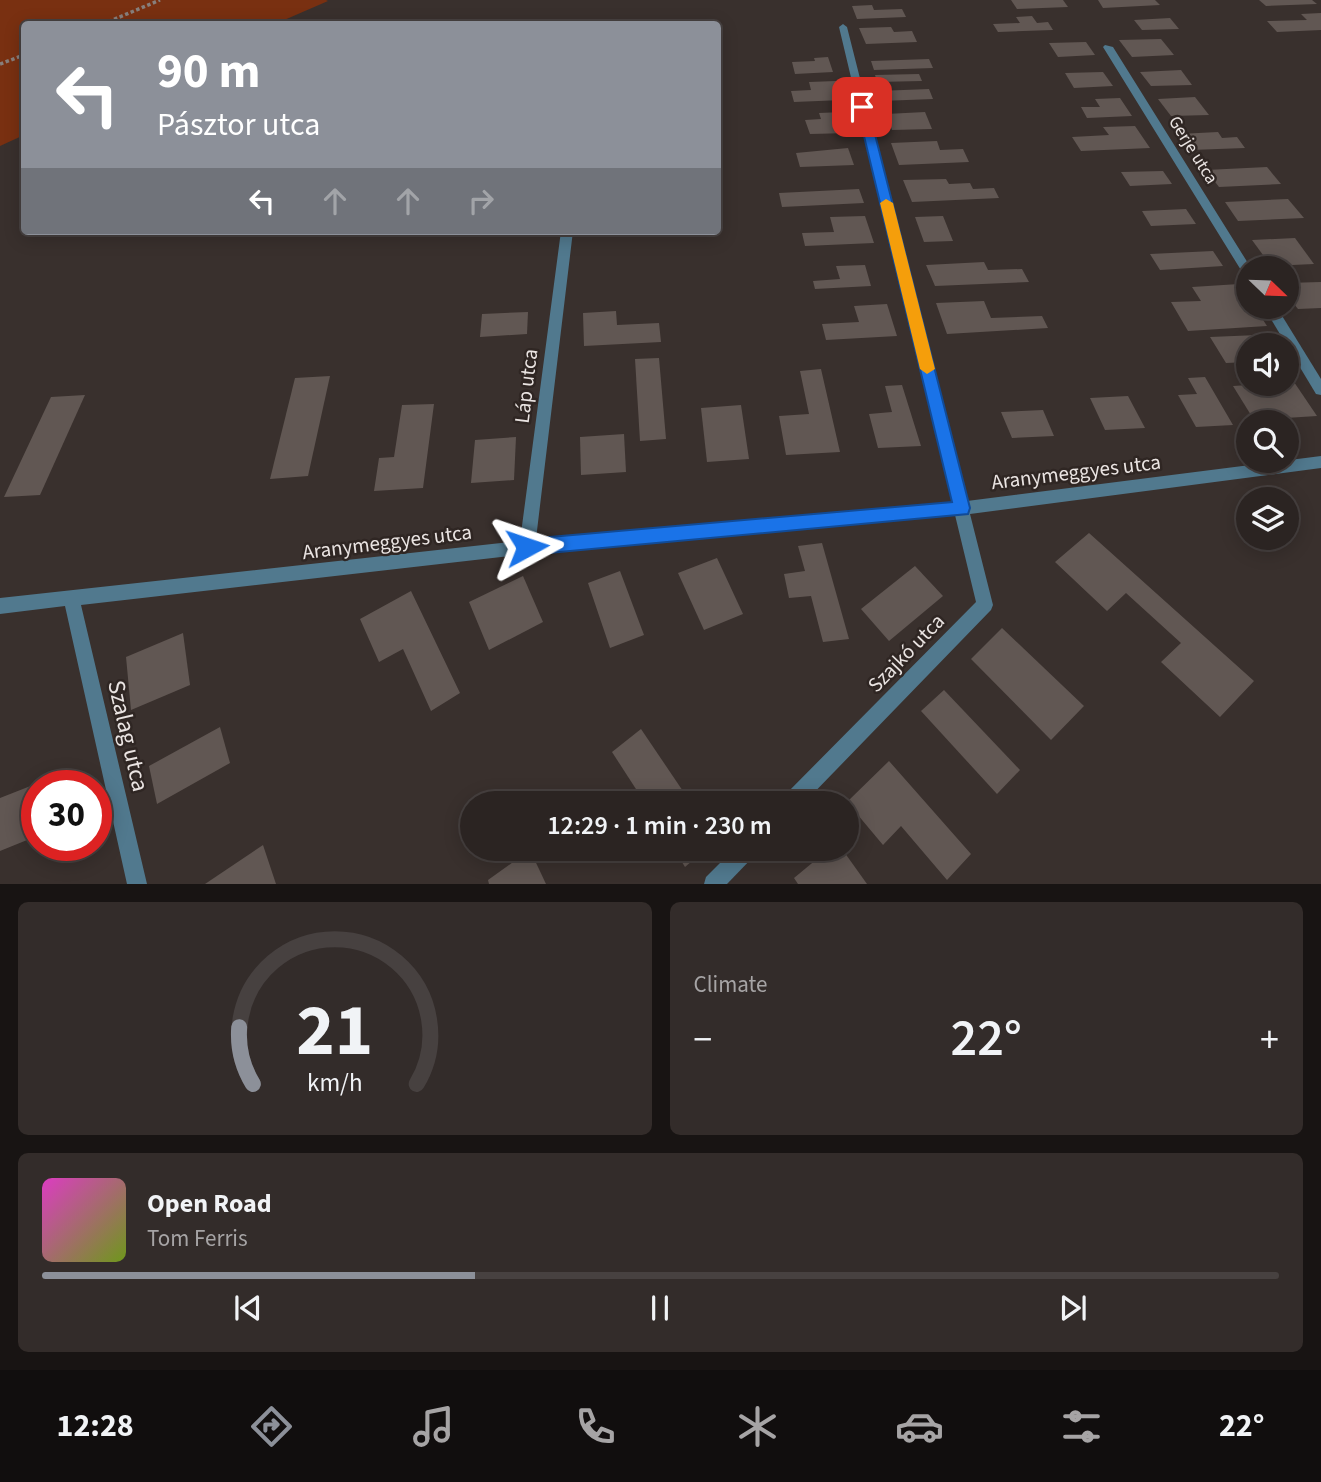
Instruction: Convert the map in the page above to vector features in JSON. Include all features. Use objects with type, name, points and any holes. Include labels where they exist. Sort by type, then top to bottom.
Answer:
[{"type":"street","points":[[843,27],[962,508]]},
{"type":"street","name":"Gerje utca","points":[[1108,47],[1238,256]]},
{"type":"street","name":"Láp utca","points":[[527,547],[566,235]]},
{"type":"street","points":[[1277,319],[1321,390]]},
{"type":"street","name":"Aranymeggyes utca","points":[[0,606],[527,547],[962,508],[1321,462]]},
{"type":"street","name":"Szajkó utca","points":[[803,791],[985,605],[962,508]]},
{"type":"street","name":"Szalag utca","points":[[72,600],[137,884]]},
{"type":"street","points":[[713,884],[735,861]]},
{"type":"path","points":[[110,21],[160,0]]},
{"type":"path","points":[[0,64],[21,56]]},
{"type":"shaded area","points":[[0,0],[328,1],[282,21],[21,21],[21,136],[0,146]]},
{"type":"building","points":[[1011,0],[1063,0],[1068,7],[1017,9]]},
{"type":"building","points":[[1098,0],[1155,0],[1160,5],[1103,8]]},
{"type":"building","points":[[1259,0],[1312,0],[1317,4],[1266,6]]},
{"type":"building","points":[[872,5],[874,10],[902,9],[906,17],[857,19],[852,6]]},
{"type":"building","points":[[1321,13],[1321,30],[1277,32],[1267,21],[1307,20],[1301,14]]},
{"type":"building","points":[[1032,16],[1037,23],[1048,22],[1053,30],[998,32],[993,24],[1020,23],[1016,17]]},
{"type":"building","points":[[1170,18],[1179,29],[1142,30],[1134,20]]},
{"type":"building","points":[[891,27],[894,32],[912,31],[917,42],[866,44],[859,28]]},
{"type":"building","points":[[1161,39],[1174,55],[1132,57],[1119,40]]},
{"type":"building","points":[[1086,42],[1095,55],[1058,57],[1049,43]]},
{"type":"building","points":[[828,57],[833,72],[795,74],[792,62],[815,61],[814,58]]},
{"type":"building","points":[[929,59],[933,68],[874,70],[871,61]]},
{"type":"building","points":[[1181,70],[1192,85],[1151,86],[1140,72]]},
{"type":"building","points":[[1103,72],[1113,86],[1074,88],[1065,73]]},
{"type":"building","points":[[919,74],[922,81],[877,82],[875,75]]},
{"type":"building","points":[[836,81],[843,100],[794,102],[791,91],[811,90],[809,82]]},
{"type":"building","points":[[929,89],[933,99],[881,101],[878,91]]},
{"type":"building","points":[[1195,97],[1209,115],[1171,116],[1158,99]]},
{"type":"building","points":[[1120,98],[1132,116],[1087,118],[1081,107],[1100,107],[1095,99]]},
{"type":"building","points":[[843,112],[850,133],[810,134],[805,120],[821,119],[819,113]]},
{"type":"building","points":[[925,112],[932,129],[892,130],[886,114]]},
{"type":"building","points":[[1135,126],[1150,148],[1081,151],[1072,137],[1109,135],[1103,127]]},
{"type":"building","points":[[1218,132],[1222,138],[1237,137],[1245,148],[1191,150],[1179,134]]},
{"type":"building","points":[[937,141],[940,150],[963,149],[969,162],[899,165],[891,143]]},
{"type":"building","points":[[848,148],[854,165],[800,167],[796,153]]},
{"type":"building","points":[[1267,167],[1281,184],[1219,187],[1206,170]]},
{"type":"building","points":[[1163,171],[1172,184],[1130,186],[1121,172]]},
{"type":"building","points":[[946,179],[949,184],[970,183],[973,189],[994,188],[999,198],[912,202],[903,180]]},
{"type":"building","points":[[859,189],[864,203],[782,207],[779,193]]},
{"type":"building","points":[[1288,199],[1304,218],[1238,221],[1225,202]]},
{"type":"building","points":[[1186,209],[1196,224],[1151,226],[1142,211]]},
{"type":"building","points":[[865,216],[874,243],[805,246],[802,233],[834,232],[830,217]]},
{"type":"building","points":[[943,216],[953,241],[924,242],[915,217]]},
{"type":"building","points":[[1295,238],[1314,264],[1299,265],[1299,256],[1264,256],[1252,240]]},
{"type":"building","points":[[1213,251],[1223,266],[1160,270],[1150,254]]},
{"type":"building","points":[[984,262],[988,270],[1022,269],[1029,282],[935,286],[926,265]]},
{"type":"building","points":[[865,265],[871,286],[815,289],[813,281],[840,279],[836,266]]},
{"type":"building","points":[[1321,282],[1321,308],[1299,309],[1299,283]]},
{"type":"building","points":[[1236,284],[1236,319],[1262,319],[1267,326],[1188,331],[1171,302],[1201,301],[1192,287]]},
{"type":"building","points":[[984,301],[991,318],[1042,316],[1048,328],[947,334],[936,303]]},
{"type":"building","points":[[887,304],[897,336],[826,340],[822,324],[859,322],[854,306]]},
{"type":"building","points":[[616,311],[617,325],[659,323],[661,342],[584,346],[583,313]]},
{"type":"building","points":[[528,312],[527,334],[480,337],[482,314]]},
{"type":"building","points":[[1236,336],[1236,363],[1226,363],[1210,337]]},
{"type":"building","points":[[659,358],[666,439],[640,441],[635,359]]},
{"type":"building","points":[[821,369],[840,452],[786,455],[779,416],[809,414],[800,371]]},
{"type":"building","points":[[330,376],[308,476],[270,479],[295,378]]},
{"type":"building","points":[[1205,377],[1233,425],[1196,427],[1178,395],[1197,394],[1188,378]]},
{"type":"building","points":[[902,385],[921,446],[878,448],[869,414],[892,412],[885,386]]},
{"type":"building","points":[[1299,389],[1317,416],[1299,417],[1299,410],[1248,410],[1239,396],[1299,396]]},
{"type":"building","points":[[85,395],[40,495],[4,497],[51,397]]},
{"type":"building","points":[[1128,396],[1145,428],[1105,430],[1090,398]]},
{"type":"building","points":[[434,404],[423,488],[374,491],[379,458],[394,457],[402,405]]},
{"type":"building","points":[[741,405],[749,459],[707,462],[701,408]]},
{"type":"building","points":[[1043,410],[1054,436],[1012,438],[1001,412]]},
{"type":"building","points":[[624,434],[626,472],[581,475],[580,437]]},
{"type":"building","points":[[516,437],[514,480],[471,483],[475,440]]},
{"type":"building","points":[[1089,533],[1254,681],[1220,717],[1161,662],[1181,643],[1126,593],[1107,611],[1055,562]]},
{"type":"building","points":[[822,543],[849,639],[823,642],[811,596],[789,598],[784,574],[805,571],[798,546]]},
{"type":"building","points":[[717,558],[743,614],[704,630],[678,573]]},
{"type":"building","points":[[915,566],[943,596],[889,641],[861,609]]},
{"type":"building","points":[[620,571],[644,635],[610,648],[588,583]]},
{"type":"building","points":[[523,576],[543,622],[489,650],[469,602]]},
{"type":"building","points":[[411,591],[460,693],[431,711],[403,649],[379,662],[360,619]]},
{"type":"building","points":[[1002,628],[1084,706],[1051,740],[971,659]]},
{"type":"building","points":[[183,633],[190,685],[131,710],[126,657]]},
{"type":"building","points":[[944,690],[1020,770],[997,794],[921,711]]},
{"type":"building","points":[[220,727],[230,763],[157,804],[149,766]]},
{"type":"building","points":[[641,729],[683,791],[637,791],[612,752]]},
{"type":"building","points":[[889,761],[971,854],[947,880],[901,826],[883,845],[859,816],[858,791]]},
{"type":"building","points":[[21,790],[21,842],[0,851],[0,798]]},
{"type":"building","points":[[263,845],[276,884],[205,884]]},
{"type":"building","points":[[515,861],[535,861],[546,884],[489,884],[488,880]]},
{"type":"building","points":[[681,861],[692,861],[685,867]]},
{"type":"building","points":[[815,861],[851,861],[867,884],[798,884],[794,878]]},
{"type":"slow traffic","points":[[886,203],[927,369]]},
{"type":"route","points":[[527,547],[962,508],[862,107]]}]
